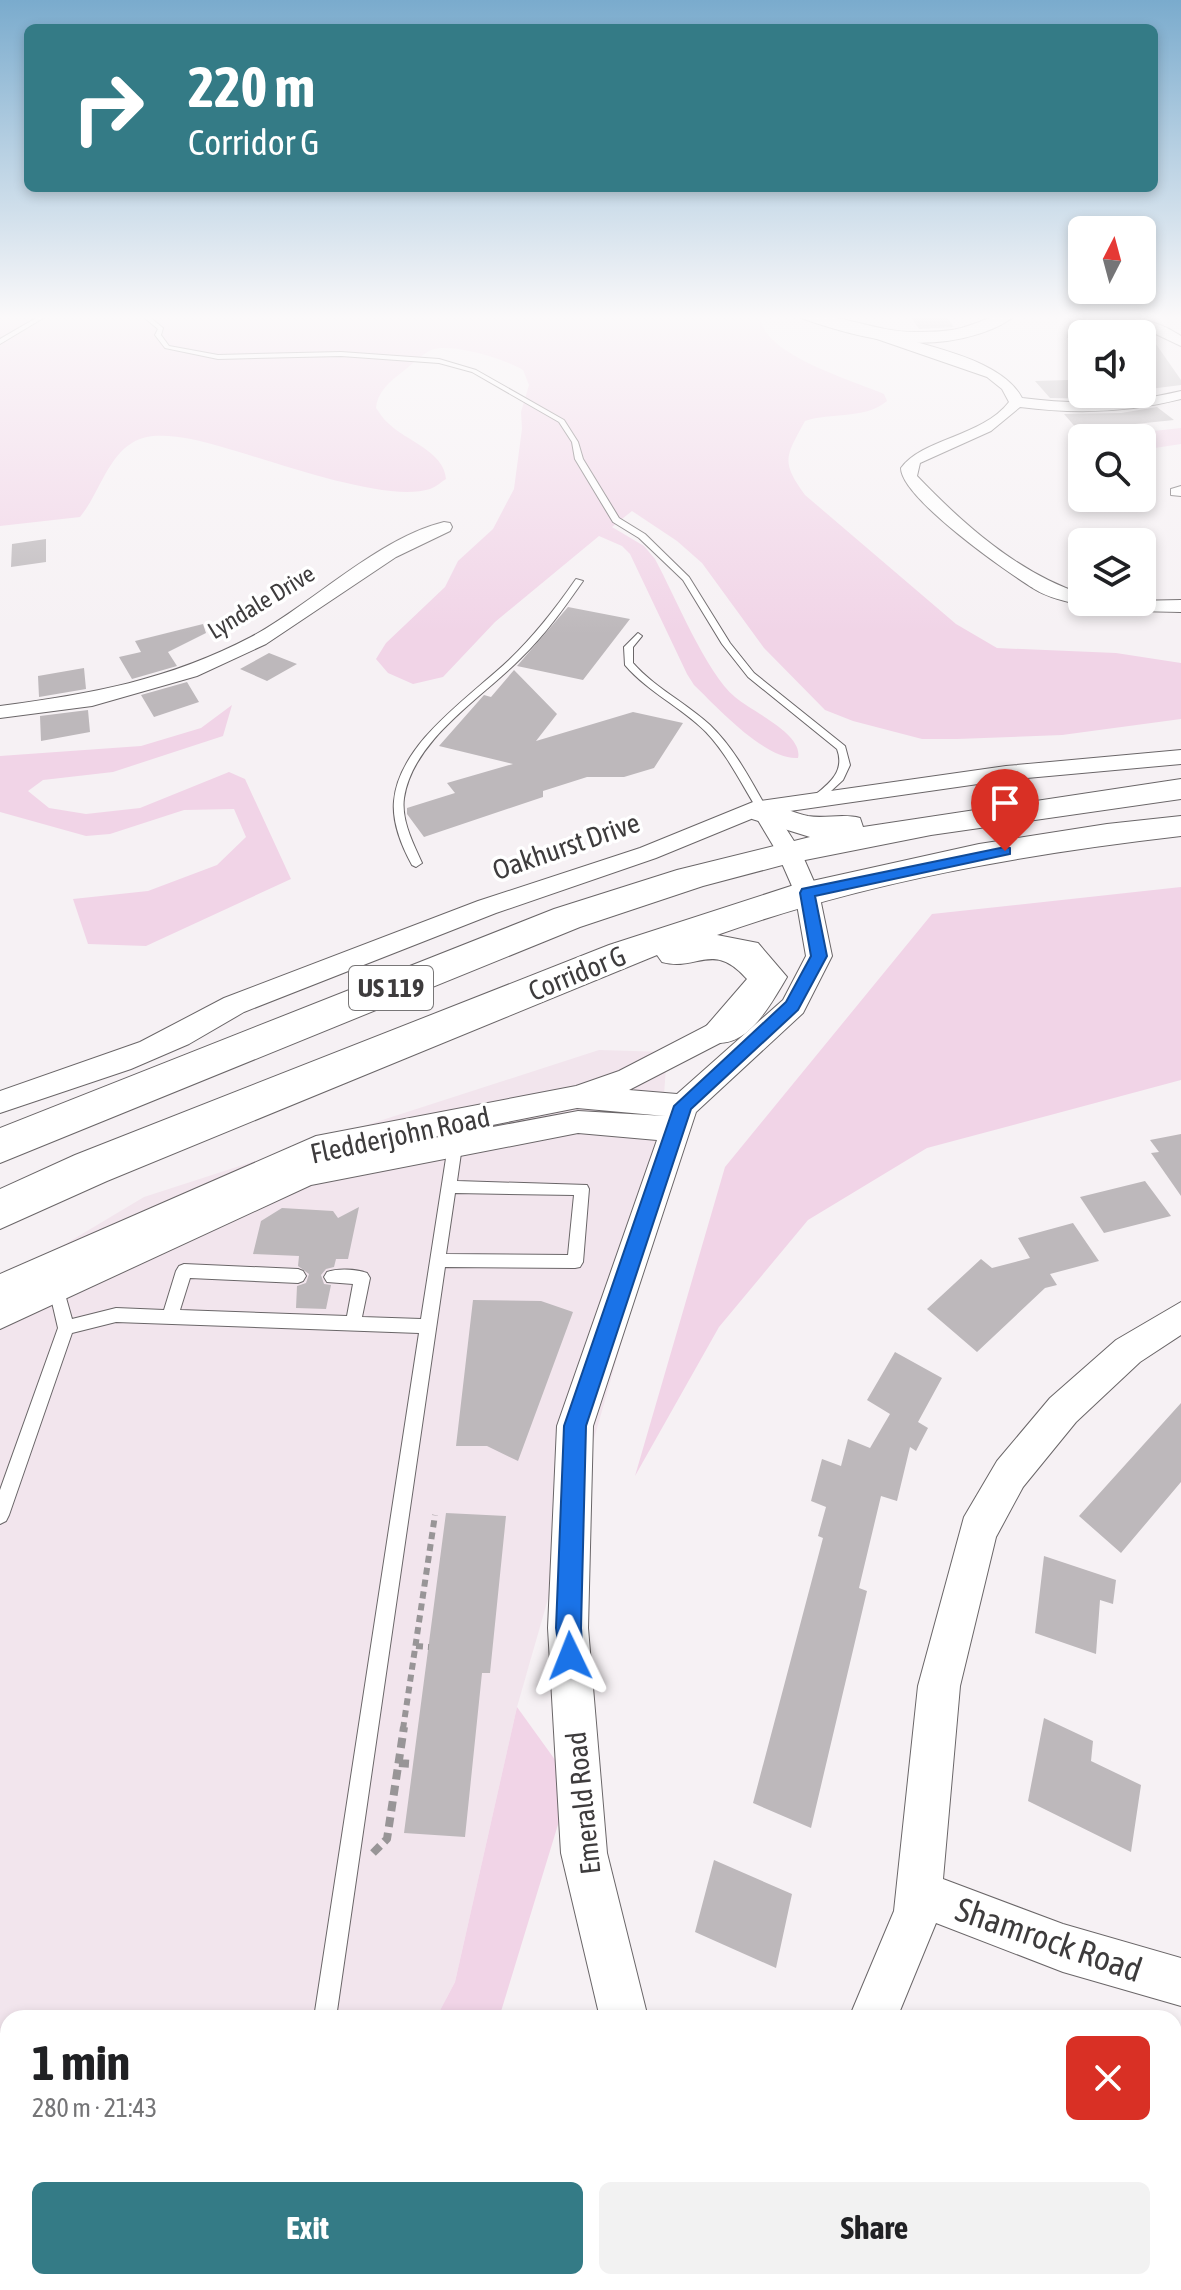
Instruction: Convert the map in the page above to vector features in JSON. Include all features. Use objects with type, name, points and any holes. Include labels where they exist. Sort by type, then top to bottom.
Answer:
[{"type":"highway","name":"Corridor G","points":[[0,1146],[567,918],[690,878],[789,852],[931,825],[1181,789]]},
{"type":"highway","points":[[762,809],[808,827],[841,827],[937,808],[1058,796],[1132,794]]},
{"type":"highway","name":"Corridor G","points":[[0,1210],[91,1168],[622,954],[807,893],[979,855],[1107,834],[1181,826]]},
{"type":"highway","points":[[414,1038],[702,945],[745,952],[768,977],[753,1001],[722,1031]]},
{"type":"street","points":[[994,421],[915,460],[909,468],[909,477],[952,522],[1045,588],[1068,595]]},
{"type":"street","name":"Lyndale Drive","points":[[0,712],[92,700],[190,672],[259,640],[390,553],[444,527]]},
{"type":"street","points":[[1156,605],[1181,606]]},
{"type":"street","name":"Oakhurst Drive","points":[[0,1102],[120,1063],[197,1030],[234,1005],[487,907],[648,853],[762,809],[1006,773],[1181,757]]},
{"type":"street","name":"Emerald Road","points":[[622,2010],[584,1853],[568,1628],[575,1426],[679,1118],[793,1006],[819,956],[807,893],[789,852],[762,809]]},
{"type":"street","points":[[577,1097],[629,1079],[805,983]]},
{"type":"street","name":"Fledderjohn Road","points":[[457,1134],[577,1097],[679,1118]]},
{"type":"street","points":[[0,1289],[54,1277],[306,1174],[457,1134],[578,1122],[679,1118]]},
{"type":"street","points":[[0,1314],[54,1277]]},
{"type":"street","points":[[876,2010],[917,1912],[939,1686],[978,1531],[1010,1474],[1063,1410],[1128,1351],[1181,1317]]},
{"type":"street","name":"Shamrock Road","points":[[918,1893],[1063,1948],[1181,1982]]},
{"type":"lane","points":[[562,421],[575,442],[579,459],[616,520],[642,536],[686,579],[726,644],[751,675],[841,748],[847,763],[843,776],[814,801]]},
{"type":"lane","points":[[416,863],[402,827],[399,798],[409,770],[441,724],[545,628],[579,581]]},
{"type":"lane","points":[[638,636],[629,647],[628,663],[641,679],[709,730],[737,765],[762,809]]},
{"type":"lane","points":[[326,2010],[457,1134]]},
{"type":"lane","points":[[438,1260],[575,1262],[582,1189],[449,1187]]},
{"type":"lane","points":[[170,1316],[184,1271],[298,1276]]},
{"type":"lane","points":[[0,1515],[66,1328],[54,1277]]},
{"type":"lane","points":[[332,1277],[362,1278],[353,1323]]},
{"type":"lane","points":[[66,1328],[116,1315],[428,1326]]},
{"type":"path","points":[[388,1832],[435,1515]]},
{"type":"path","points":[[416,1646],[429,1647]]},
{"type":"path","points":[[398,1763],[414,1764]]},
{"type":"shaded area","points":[[0,421],[386,421],[432,454],[444,469],[446,479],[430,489],[408,492],[379,490],[191,439],[153,436],[132,443],[123,450],[80,517],[0,526]]},
{"type":"shaded area","points":[[522,421],[805,421],[788,458],[792,474],[805,495],[956,624],[997,648],[1116,653],[1181,663],[1181,719],[1062,735],[957,739],[922,739],[853,721],[825,710],[764,648],[702,563],[677,541],[632,511],[612,527],[644,546],[655,559],[713,671],[735,697],[793,740],[798,749],[798,758],[785,757],[757,742],[694,685],[630,554],[622,546],[599,536],[495,622],[443,677],[413,684],[388,673],[376,659],[386,643],[445,587],[458,561],[493,529],[514,489]]},
{"type":"shaded area","points":[[1181,428],[1181,444],[1156,448],[1156,431]]},
{"type":"shaded area","points":[[232,705],[223,736],[113,772],[43,780],[28,791],[49,808],[86,814],[140,808],[229,772],[245,779],[291,879],[146,946],[88,944],[73,899],[148,891],[217,865],[246,837],[234,809],[184,810],[110,834],[86,836],[0,812],[0,756],[141,746],[201,728]]},
{"type":"shaded area","points":[[1181,887],[1181,1080],[927,1148],[808,1220],[719,1327],[635,1476],[725,1167],[932,914]]},
{"type":"shaded area","points":[[599,1050],[667,1052],[655,1226],[517,1707],[455,1982],[440,2010],[0,2010],[0,1283],[144,1197]]},
{"type":"shaded area","points":[[517,1707],[571,1782],[501,2010],[440,2010],[455,1982]]},
{"type":"building","points":[[1070,421],[1166,421],[1073,424]]},
{"type":"building","points":[[46,539],[46,562],[11,567],[12,544]]},
{"type":"building","points":[[568,607],[630,619],[583,680],[517,666]]},
{"type":"building","points":[[203,624],[206,633],[168,652],[177,666],[132,679],[119,657],[141,652],[135,641]]},
{"type":"building","points":[[269,653],[297,664],[267,681],[240,669]]},
{"type":"building","points":[[84,668],[86,689],[39,697],[38,676]]},
{"type":"building","points":[[514,670],[557,714],[536,741],[633,712],[683,723],[654,768],[624,777],[587,777],[543,791],[543,797],[424,837],[407,814],[407,808],[455,793],[447,783],[513,764],[439,746],[484,695],[491,697]]},
{"type":"building","points":[[187,682],[199,702],[154,717],[141,695]]},
{"type":"building","points":[[88,710],[90,732],[41,741],[40,716]]},
{"type":"building","points":[[1181,1134],[1181,1196],[1151,1153],[1159,1152],[1150,1140]]},
{"type":"building","points":[[1145,1181],[1171,1216],[1104,1233],[1080,1197]]},
{"type":"building","points":[[359,1207],[348,1259],[336,1259],[334,1267],[326,1269],[321,1275],[324,1284],[331,1285],[326,1309],[296,1308],[297,1286],[306,1283],[309,1274],[298,1266],[299,1256],[253,1254],[261,1221],[282,1208],[333,1211],[338,1218]]},
{"type":"building","points":[[1073,1223],[1099,1261],[1050,1274],[1057,1285],[1045,1288],[977,1352],[927,1309],[981,1259],[992,1268],[1030,1258],[1018,1238]]},
{"type":"building","points":[[473,1300],[541,1301],[573,1312],[518,1461],[487,1446],[456,1446]]},
{"type":"building","points":[[895,1352],[942,1378],[918,1422],[928,1428],[916,1451],[910,1447],[897,1501],[881,1496],[859,1588],[867,1591],[811,1828],[753,1803],[823,1538],[818,1536],[826,1507],[811,1501],[822,1459],[841,1466],[848,1439],[870,1448],[890,1414],[867,1400]]},
{"type":"building","points":[[1181,1403],[1181,1482],[1121,1553],[1079,1516]]},
{"type":"building","points":[[446,1513],[506,1516],[490,1673],[482,1673],[465,1837],[404,1833]]},
{"type":"building","points":[[1044,1556],[1116,1580],[1113,1604],[1100,1600],[1096,1654],[1035,1633]]},
{"type":"building","points":[[1044,1718],[1093,1741],[1091,1761],[1141,1785],[1131,1852],[1028,1801]]},
{"type":"building","points":[[714,1860],[792,1894],[776,1968],[695,1932]]},
{"type":"route","points":[[570,1656],[568,1628],[575,1426],[683,1106],[793,1006],[819,956],[807,893],[1005,851]]}]
